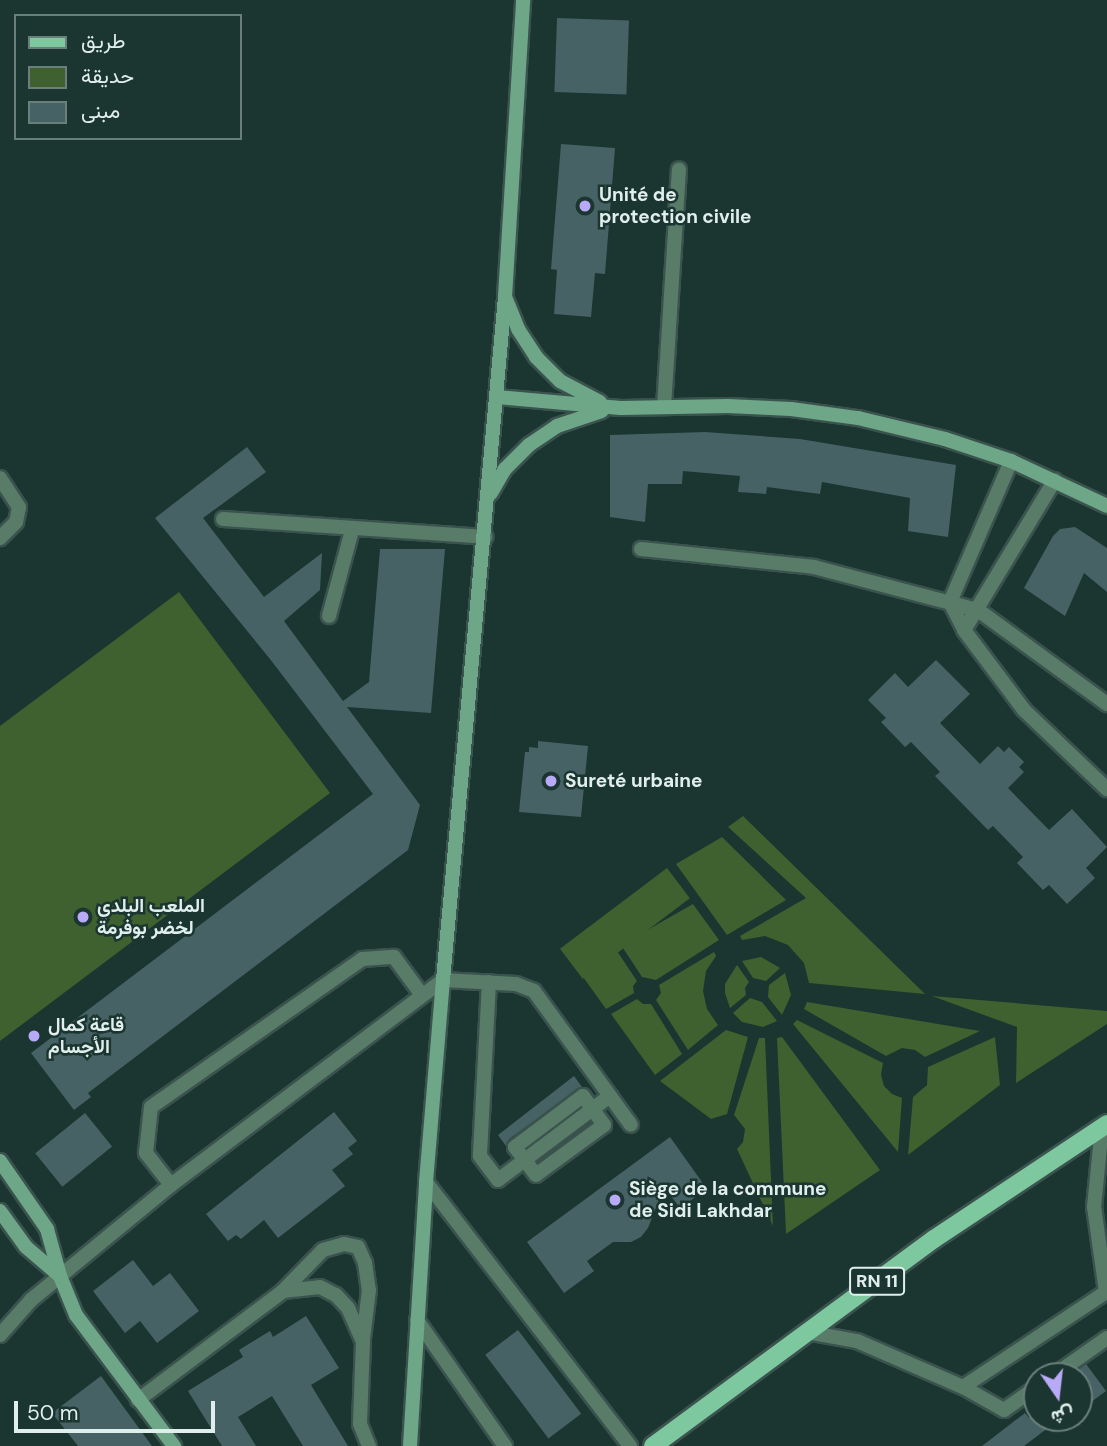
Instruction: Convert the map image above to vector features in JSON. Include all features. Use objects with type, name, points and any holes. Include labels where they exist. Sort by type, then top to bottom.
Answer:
[{"type":"main road","points":[[410,1446],[426,1182],[505,297],[523,0]]},
{"type":"main road","points":[[505,297],[518,328],[536,357],[560,381],[589,398],[621,408]]},
{"type":"main road","points":[[496,397],[621,408],[779,408],[858,418],[945,439],[1012,461],[1107,506]]},
{"type":"main road","points":[[488,498],[505,469],[556,426],[588,414],[621,408]]},
{"type":"main road","name":"RN 11","points":[[653,1446],[934,1239],[1105,1126]]},
{"type":"main road","points":[[0,1161],[47,1230],[60,1276],[76,1315],[174,1446]]},
{"type":"main road","points":[[0,1211],[26,1247],[60,1276]]},
{"type":"street","points":[[664,407],[679,169]]},
{"type":"street","points":[[950,602],[1012,461]]},
{"type":"street","points":[[0,478],[19,507],[16,523],[0,538]]},
{"type":"street","points":[[964,630],[1055,480]]},
{"type":"street","points":[[223,519],[352,530],[485,537]]},
{"type":"street","points":[[329,616],[352,530]]},
{"type":"street","points":[[640,549],[814,567],[978,610],[1107,704]]},
{"type":"street","points":[[950,602],[964,630],[1024,710],[1107,789]]},
{"type":"street","points":[[171,1185],[146,1153],[151,1107],[362,959],[394,957],[422,995]]},
{"type":"street","points":[[0,1335],[31,1300],[171,1185],[443,980],[516,984],[534,991],[631,1125]]},
{"type":"street","points":[[489,982],[480,1156],[498,1180],[525,1160]]},
{"type":"street","points":[[583,1096],[593,1110],[604,1125],[536,1175],[515,1147],[583,1096]]},
{"type":"street","points":[[593,1110],[611,1096]]},
{"type":"street","points":[[963,1387],[1107,1292],[1094,1207],[1105,1126]]},
{"type":"street","points":[[426,1182],[630,1446]]},
{"type":"street","points":[[138,1400],[283,1291],[323,1250],[344,1244],[358,1247],[365,1263],[369,1290],[363,1341],[360,1424],[369,1446]]},
{"type":"street","points":[[283,1291],[320,1287],[336,1295],[348,1308],[363,1341]]},
{"type":"street","points":[[417,1320],[505,1446]]},
{"type":"street","points":[[807,1332],[857,1341],[963,1387],[1004,1410],[1023,1397]]},
{"type":"street","points":[[1073,1362],[1107,1338]]},
{"type":"green space","name":"الملعب البلدي لخضر بوفرمة","points":[[179,592],[330,793],[0,1041],[0,726]]},
{"type":"green space","points":[[743,816],[925,994],[809,983],[804,963],[788,945],[765,936],[742,940],[740,936],[806,898],[728,827]]},
{"type":"green space","points":[[722,837],[786,900],[727,935],[676,864]]},
{"type":"green space","points":[[667,868],[690,898],[583,979],[560,949]]},
{"type":"green space","points":[[693,904],[719,940],[656,980],[642,977],[621,945]]},
{"type":"green space","points":[[615,948],[637,981],[633,986],[634,993],[606,1009],[578,970]]},
{"type":"green space","points":[[714,952],[716,956],[706,971],[703,991],[707,1009],[718,1025],[688,1050],[656,1000],[661,993],[659,985]]},
{"type":"green space","points":[[761,957],[780,968],[766,981],[753,978],[742,961]]},
{"type":"green space","points":[[737,965],[749,982],[745,988],[746,995],[730,1008],[725,984]]},
{"type":"green space","points":[[785,973],[791,995],[782,1015],[768,997],[769,985]]},
{"type":"green space","points":[[932,996],[1107,1011],[1107,1024],[1016,1083],[1017,1027]]},
{"type":"green space","points":[[750,998],[762,1002],[777,1021],[763,1027],[742,1022],[733,1013]]},
{"type":"green space","points":[[637,999],[643,1004],[651,1004],[682,1054],[655,1075],[611,1014]]},
{"type":"green space","points":[[807,1002],[980,1031],[925,1057],[915,1050],[902,1048],[886,1056],[804,1009]]},
{"type":"green space","points":[[797,1020],[883,1063],[881,1075],[884,1086],[892,1094],[902,1098],[898,1152],[793,1024]]},
{"type":"green space","points":[[726,1030],[748,1037],[727,1114],[711,1119],[660,1081]]},
{"type":"green space","points":[[782,1037],[880,1170],[786,1234],[777,1038]]},
{"type":"green space","points":[[995,1037],[1000,1085],[908,1155],[913,1097],[927,1085],[928,1067]]},
{"type":"green space","points":[[759,1038],[765,1038],[773,1226],[737,1149],[743,1142],[745,1129],[734,1115]]},
{"type":"building","points":[[557,18],[629,21],[626,94],[554,92]]},
{"type":"building","points":[[561,144],[615,148],[605,274],[595,273],[591,317],[554,314],[557,270],[551,269]]},
{"type":"building","points":[[705,432],[800,439],[956,465],[948,537],[908,531],[910,498],[822,482],[820,494],[767,487],[766,494],[738,492],[740,476],[683,471],[682,484],[648,484],[645,522],[610,517],[610,435]]},
{"type":"building","points":[[247,447],[266,472],[203,518],[264,597],[322,553],[320,590],[284,621],[343,701],[369,682],[380,549],[445,549],[431,713],[347,707],[420,805],[408,850],[88,1093],[91,1097],[74,1110],[31,1053],[373,794],[270,659],[155,518]]},
{"type":"building","points":[[1075,527],[1107,548],[1107,592],[1084,573],[1065,616],[1024,588],[1053,536],[1060,529]]},
{"type":"building","points":[[936,660],[970,694],[940,723],[980,764],[998,746],[1004,752],[1009,747],[1024,762],[1019,767],[1024,772],[1008,788],[1049,830],[1072,809],[1107,847],[1086,868],[1095,878],[1067,904],[1049,885],[1043,890],[1017,863],[1023,857],[993,826],[988,830],[935,776],[940,772],[911,742],[905,747],[881,722],[886,718],[868,700],[895,673],[908,687]]},
{"type":"building","points":[[538,741],[588,746],[581,817],[519,812],[525,752],[529,752],[529,747],[538,748]]},
{"type":"building","points":[[574,1076],[582,1087],[509,1139],[506,1146],[498,1135]]},
{"type":"building","points":[[334,1112],[357,1141],[348,1148],[353,1154],[332,1170],[345,1186],[278,1238],[264,1220],[241,1239],[236,1235],[228,1241],[206,1214]]},
{"type":"building","points":[[85,1113],[112,1146],[62,1187],[35,1153]]},
{"type":"building","points":[[670,1137],[707,1189],[680,1208],[664,1187],[648,1228],[641,1237],[631,1242],[613,1242],[587,1261],[594,1271],[564,1293],[527,1242]]},
{"type":"building","points":[[133,1260],[153,1286],[170,1273],[199,1311],[157,1343],[140,1321],[125,1333],[93,1291]]},
{"type":"building","points":[[306,1316],[339,1368],[311,1385],[348,1446],[303,1446],[272,1396],[238,1417],[256,1446],[222,1446],[188,1391],[243,1357],[239,1350],[270,1331],[273,1337]]},
{"type":"building","points":[[518,1330],[581,1414],[548,1439],[485,1355]]},
{"type":"building","points":[[1093,1373],[1106,1391],[1093,1401]]},
{"type":"building","points":[[101,1376],[152,1446],[78,1446],[52,1413]]},
{"type":"building","points":[[1023,1415],[1023,1432],[1042,1432],[1024,1446],[982,1446]]},
{"type":"place","name":"Unité de protection civile","points":[[585,206]]},
{"type":"place","name":"Sureté urbaine","points":[[551,781]]},
{"type":"place","name":"الملعب البلدي لخضر بوفرمة","points":[[83,917]]},
{"type":"place","name":"قاعة كمال الأجسام","points":[[34,1036]]},
{"type":"place","name":"Siège de la commune de Sidi Lakhdar","points":[[615,1200]]}]
